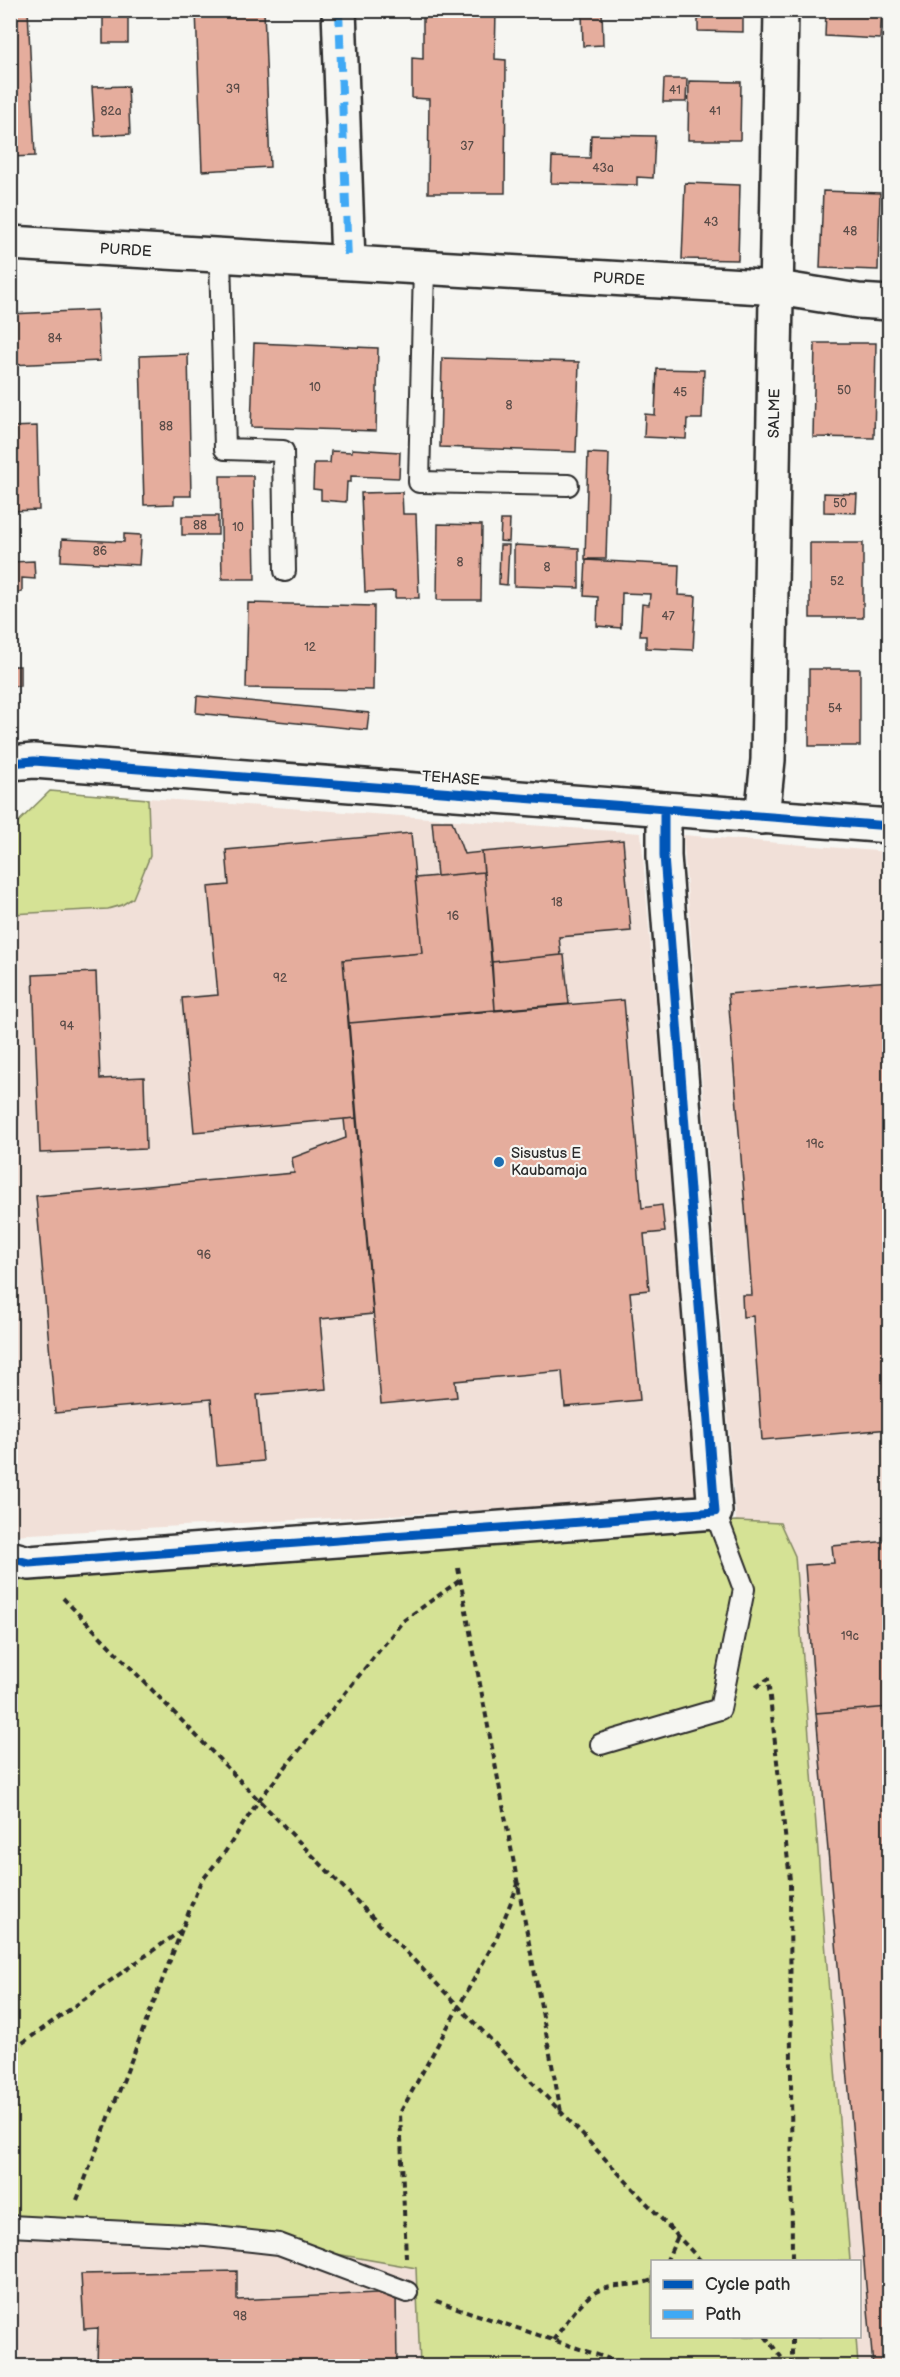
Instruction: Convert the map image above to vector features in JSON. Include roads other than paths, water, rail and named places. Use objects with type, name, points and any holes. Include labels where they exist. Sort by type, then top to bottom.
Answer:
[{"type":"street","points":[[339,10],[348,262]]},
{"type":"street","name":"SALME","points":[[762,817],[768,760],[778,288],[781,10]]},
{"type":"street","name":"PURDE","points":[[10,243],[778,288],[858,301],[890,303]]},
{"type":"street","name":"TEHASE","points":[[10,763],[34,761],[890,826]]},
{"type":"street","points":[[20,1561],[715,1512],[664,856],[664,809]]},
{"type":"lane","points":[[220,256],[225,449],[283,451],[285,571]]},
{"type":"lane","points":[[424,267],[419,482],[568,485]]},
{"type":"lane","points":[[601,1744],[720,1709],[744,1589],[715,1512]]},
{"type":"lane","points":[[10,2226],[206,2236],[279,2244],[407,2292]]},
{"type":"place","name":"Sisustus E Kaubamaja","points":[[499,1162]]}]
